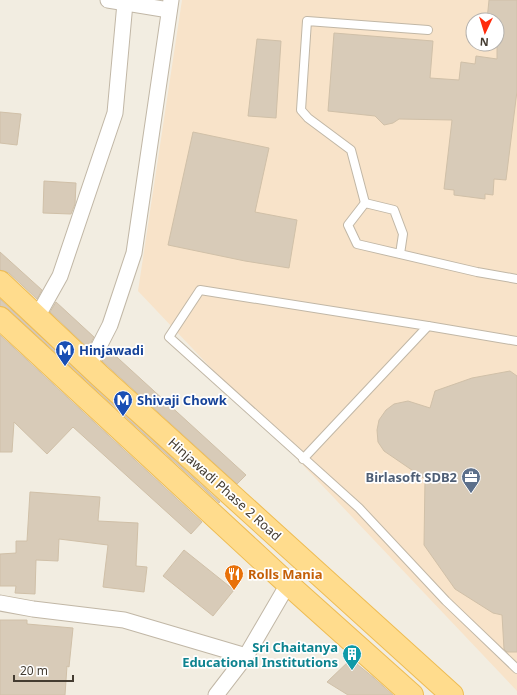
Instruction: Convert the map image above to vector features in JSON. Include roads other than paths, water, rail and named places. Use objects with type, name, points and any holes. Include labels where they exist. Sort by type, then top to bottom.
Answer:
[{"type":"main road","name":"Hinjawadi Phase 2 Road","points":[[0,282],[89,366],[452,695]]},
{"type":"main road","name":"Hinjawadi Phase 2 Road","points":[[0,318],[288,584],[412,695]]},
{"type":"street","points":[[89,366],[110,326],[134,253],[170,5],[125,3],[108,0]]},
{"type":"street","points":[[37,317],[60,276],[78,227],[115,113],[125,3]]},
{"type":"street","points":[[216,695],[246,656],[288,584]]},
{"type":"street","points":[[0,603],[33,609],[124,620],[246,656]]},
{"type":"lane","points":[[365,203],[351,150],[308,118],[301,110],[306,21],[428,30]]},
{"type":"lane","points":[[365,203],[348,225],[357,244],[477,272],[517,279]]},
{"type":"lane","points":[[365,203],[394,210],[402,234],[400,254]]},
{"type":"lane","points":[[517,342],[428,326],[200,290],[169,337],[358,508],[446,601],[517,669]]},
{"type":"lane","points":[[303,459],[428,326]]},
{"type":"place","name":"Hinjawadi","points":[[65,367]]},
{"type":"place","name":"Shivaji Chowk","points":[[123,417]]},
{"type":"place","name":"Birlasoft SDB2","points":[[471,494]]},
{"type":"place","name":"Rolls Mania","points":[[234,591]]},
{"type":"place","name":"Sri Chaitanya Educational Institutions","points":[[352,671]]}]
